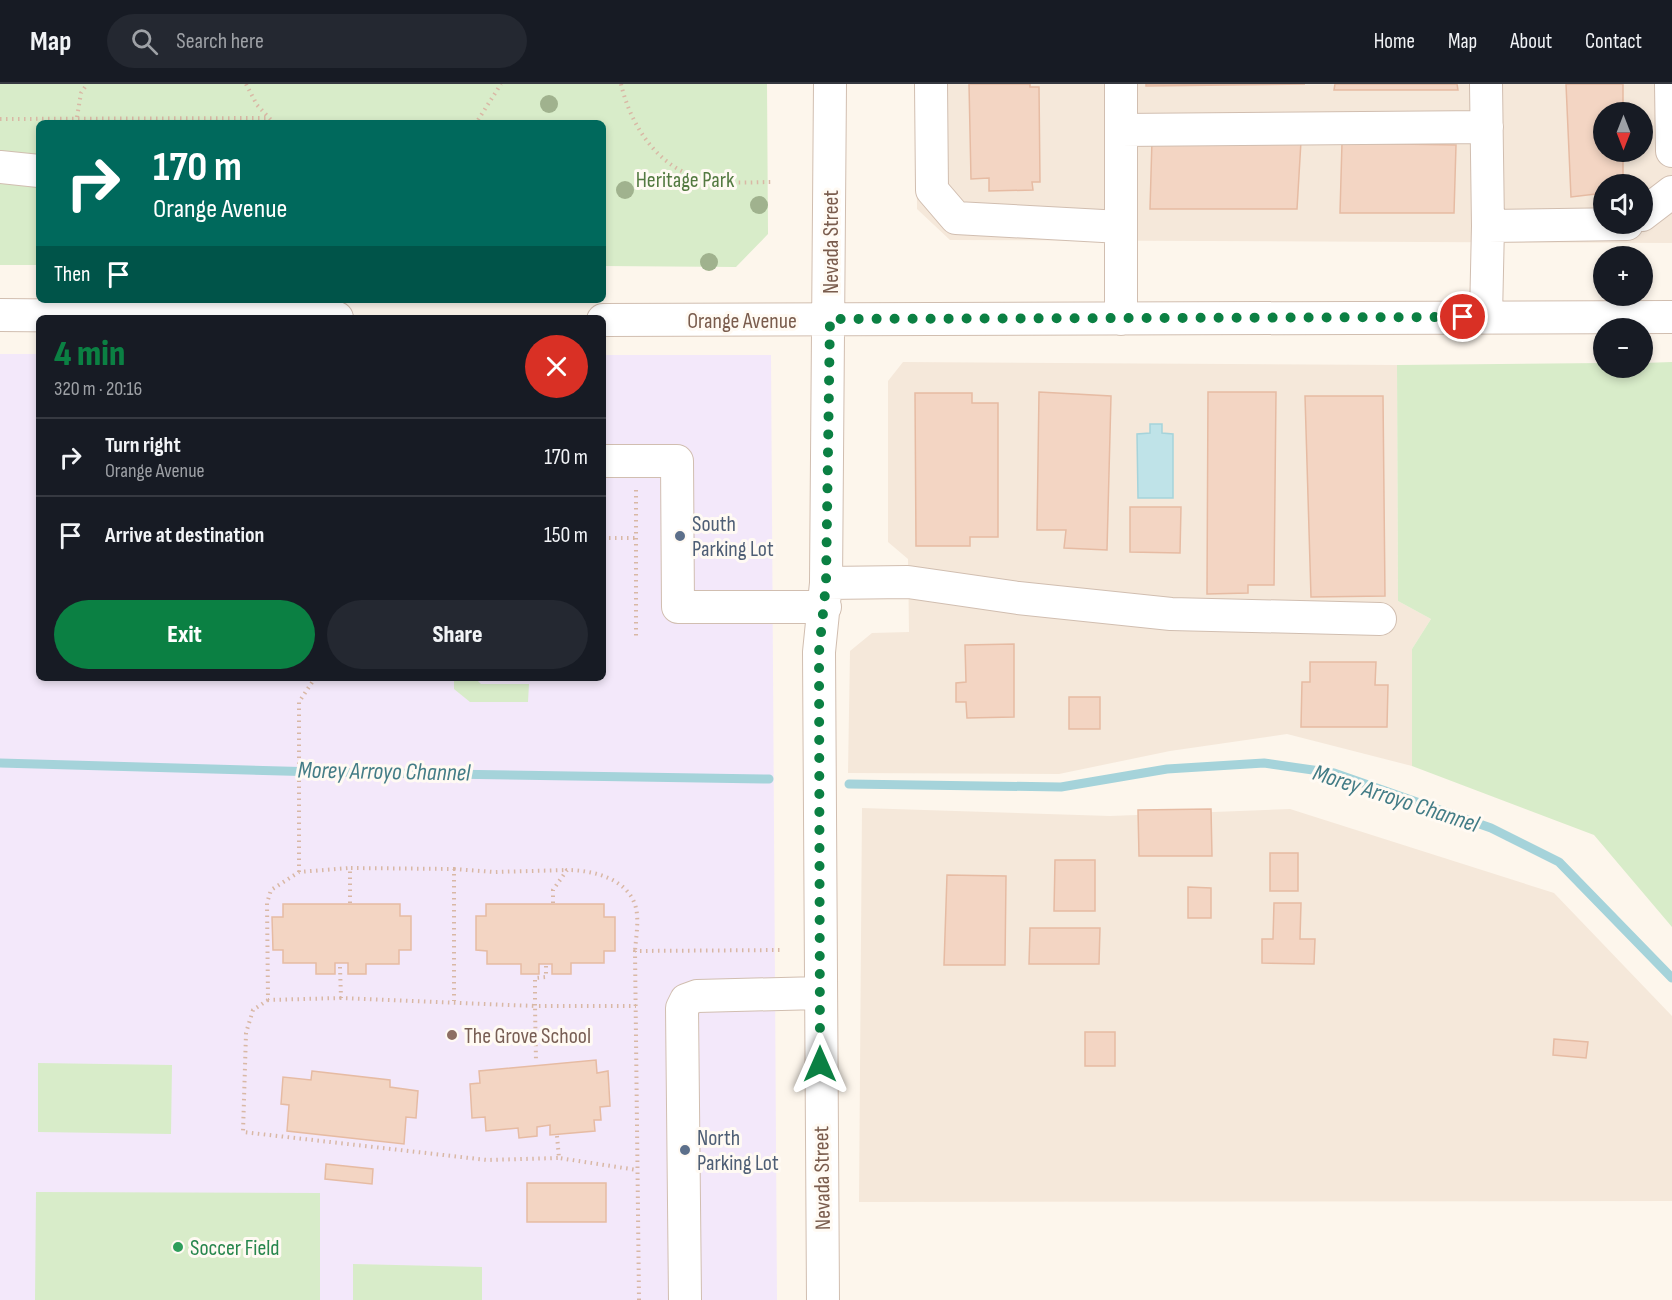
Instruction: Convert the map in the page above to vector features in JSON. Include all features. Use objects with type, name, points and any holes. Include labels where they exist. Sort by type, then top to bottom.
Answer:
[{"type":"street","name":"Nevada Street","points":[[822,1300],[819,652],[825,595],[830,319],[830,84]]},
{"type":"street","points":[[931,84],[932,190],[956,218],[1121,227]]},
{"type":"street","points":[[1121,84],[1122,319]]},
{"type":"street","points":[[1486,84],[1488,226],[1486,316]]},
{"type":"street","points":[[1671,84],[1672,151]]},
{"type":"street","points":[[1121,130],[1487,128]]},
{"type":"street","points":[[0,167],[36,171]]},
{"type":"street","points":[[1653,207],[1672,192]]},
{"type":"street","points":[[1488,226],[1593,224]]},
{"type":"street","points":[[0,315],[53,308],[181,315]]},
{"type":"street","name":"Orange Avenue","points":[[606,320],[1672,317]]},
{"type":"street","points":[[606,461],[677,461],[678,607],[825,595],[908,582],[1018,598],[1171,614],[1380,619]]},
{"type":"street","points":[[685,1300],[682,1008],[686,1000],[697,996],[820,993]]},
{"type":"path","points":[[76,120],[81,93],[87,84]]},
{"type":"path","points":[[246,84],[270,120]]},
{"type":"path","points":[[478,120],[501,84]]},
{"type":"path","points":[[621,84],[627,110],[642,135],[681,171],[697,177],[730,183],[774,182]]},
{"type":"path","points":[[0,119],[267,118]]},
{"type":"path","points":[[636,484],[636,636]]},
{"type":"path","points":[[606,538],[635,538]]},
{"type":"path","points":[[299,872],[299,702],[313,681]]},
{"type":"path","points":[[350,868],[350,903]]},
{"type":"path","points":[[268,1000],[267,895],[299,872],[350,868],[454,869],[494,872],[578,870],[608,878],[626,889],[636,908],[635,951]]},
{"type":"path","points":[[454,869],[454,1001]]},
{"type":"path","points":[[553,903],[553,890],[567,870]]},
{"type":"path","points":[[536,1062],[535,978],[546,977],[546,966]]},
{"type":"path","points":[[340,967],[341,998]]},
{"type":"path","points":[[636,1006],[535,1006],[341,998],[268,1000],[253,1011],[246,1033],[243,1132],[487,1160],[559,1158],[637,1170]]},
{"type":"path","points":[[557,1136],[559,1158]]},
{"type":"shaded area","points":[[916,84],[1672,84],[1672,243],[950,240],[917,209]]},
{"type":"shaded area","points":[[0,354],[36,354],[36,681],[606,681],[606,355],[771,355],[777,1300],[0,1300]]},
{"type":"shaded area","points":[[903,362],[1397,365],[1398,601],[1431,619],[1412,649],[1412,766],[1287,734],[1170,751],[1059,774],[848,773],[850,651],[872,633],[909,632],[908,559],[888,542],[888,381]]},
{"type":"shaded area","points":[[862,808],[1110,816],[1290,809],[1554,893],[1672,1016],[1672,1201],[859,1202]]},
{"type":"green space","name":"Heritage Park","points":[[0,84],[767,84],[768,234],[736,267],[606,266],[606,120],[36,120],[36,265],[0,265]]},
{"type":"green space","points":[[1672,362],[1672,927],[1594,835],[1412,766],[1412,649],[1431,619],[1398,601],[1397,365],[1593,363],[1593,378],[1653,378],[1653,363]]},
{"type":"green space","points":[[454,681],[478,681],[481,684],[529,684],[528,702],[470,702],[454,689]]},
{"type":"green space","points":[[38,1063],[172,1065],[171,1134],[38,1132]]},
{"type":"green space","name":"Soccer Field","points":[[36,1192],[320,1193],[320,1300],[35,1300]]},
{"type":"green space","points":[[353,1264],[482,1267],[482,1300],[353,1300]]},
{"type":"water","points":[[1150,424],[1162,424],[1162,433],[1173,434],[1173,498],[1138,498],[1137,434],[1150,433]]},
{"type":"building","points":[[969,84],[1030,84],[1030,87],[1039,87],[1040,182],[1032,182],[1033,190],[989,191],[989,178],[971,179]]},
{"type":"building","points":[[1146,84],[1305,84],[1146,86]]},
{"type":"building","points":[[1335,84],[1457,84],[1458,90],[1334,90]]},
{"type":"building","points":[[1566,84],[1623,84],[1623,102],[1593,102],[1593,162],[1623,162],[1623,174],[1593,174],[1593,194],[1571,197]]},
{"type":"building","points":[[1152,140],[1301,141],[1297,209],[1150,209]]},
{"type":"building","points":[[1342,143],[1456,145],[1454,213],[1340,213]]},
{"type":"building","points":[[1039,392],[1111,396],[1107,550],[1064,548],[1066,530],[1037,530]]},
{"type":"building","points":[[1208,392],[1276,392],[1274,585],[1248,585],[1248,593],[1207,594]]},
{"type":"building","points":[[915,393],[972,393],[972,403],[998,403],[998,537],[970,537],[970,546],[916,546]]},
{"type":"building","points":[[1305,396],[1383,396],[1385,596],[1311,597]]},
{"type":"building","points":[[1130,507],[1181,507],[1180,553],[1130,552]]},
{"type":"building","points":[[1014,644],[1014,717],[967,718],[966,702],[956,702],[956,683],[966,682],[965,645]]},
{"type":"building","points":[[1310,662],[1376,662],[1375,685],[1388,685],[1387,727],[1301,727],[1302,682],[1310,682]]},
{"type":"building","points":[[1069,697],[1100,697],[1100,729],[1069,729]]},
{"type":"building","points":[[1211,809],[1212,856],[1139,856],[1138,810]]},
{"type":"building","points":[[1270,853],[1298,853],[1298,891],[1270,891]]},
{"type":"building","points":[[1055,860],[1095,860],[1095,911],[1054,911]]},
{"type":"building","points":[[947,875],[1006,876],[1005,965],[944,965]]},
{"type":"building","points":[[1188,887],[1211,888],[1211,918],[1188,918]]},
{"type":"building","points":[[1274,903],[1301,903],[1300,939],[1315,939],[1314,964],[1262,963],[1262,939],[1273,939]]},
{"type":"building","points":[[283,904],[400,904],[400,916],[411,916],[411,950],[399,950],[399,964],[366,964],[366,974],[348,974],[348,963],[335,963],[335,974],[316,974],[316,963],[283,963],[283,950],[273,950],[272,917],[283,917]]},
{"type":"building","points":[[486,904],[604,904],[604,917],[615,917],[615,951],[604,951],[604,963],[571,963],[571,974],[552,974],[552,964],[539,964],[539,974],[521,974],[521,964],[487,964],[487,951],[476,950],[476,916],[486,916]]},
{"type":"building","points":[[1030,928],[1100,928],[1099,964],[1029,964]]},
{"type":"building","points":[[1085,1032],[1115,1032],[1115,1066],[1085,1066]]},
{"type":"building","points":[[1554,1039],[1588,1042],[1586,1058],[1553,1055]]},
{"type":"building","points":[[596,1060],[597,1073],[608,1071],[610,1106],[600,1107],[601,1120],[594,1120],[595,1131],[550,1135],[550,1125],[537,1127],[537,1136],[519,1138],[518,1128],[486,1131],[485,1117],[472,1118],[470,1084],[480,1083],[479,1071]]},
{"type":"building","points":[[312,1071],[390,1080],[390,1087],[418,1091],[416,1118],[406,1117],[404,1144],[287,1131],[289,1105],[281,1104],[283,1077],[311,1080]]},
{"type":"building","points":[[326,1164],[373,1169],[372,1184],[325,1179]]},
{"type":"building","points":[[527,1183],[606,1183],[606,1222],[527,1222]]},
{"type":"waterway","name":"Morey Arroyo Channel","points":[[0,763],[319,772],[769,779]]},
{"type":"waterway","name":"Morey Arroyo Channel","points":[[849,784],[1061,787],[1167,769],[1264,763],[1334,773],[1491,828],[1559,862],[1672,978]]},
{"type":"place","name":"South Parking Lot","points":[[680,536]]},
{"type":"place","name":"The Grove School","points":[[452,1035]]},
{"type":"place","name":"North Parking Lot","points":[[685,1150]]},
{"type":"place","name":"Soccer Field","points":[[178,1247]]},
{"type":"route","points":[[820,1064],[819,652],[826,584],[830,319],[1463,317]]}]
